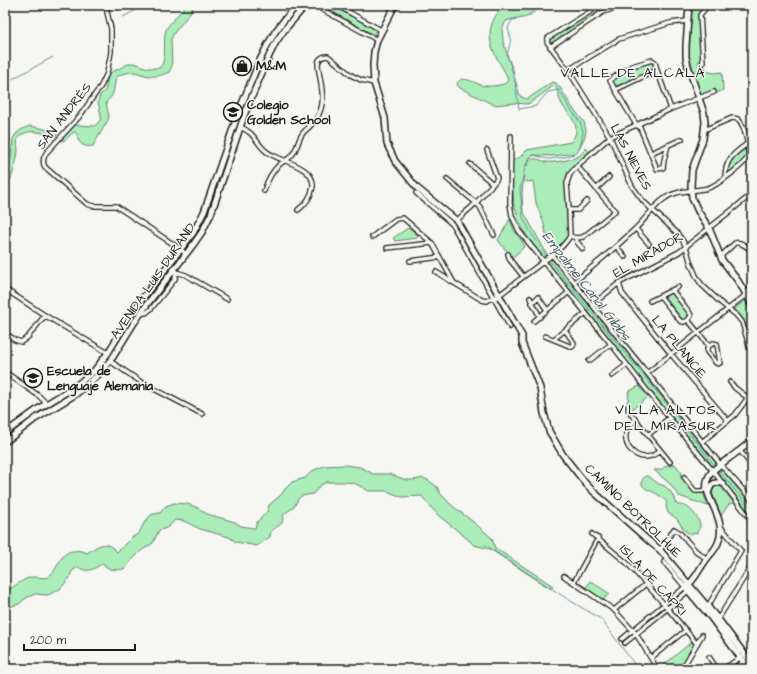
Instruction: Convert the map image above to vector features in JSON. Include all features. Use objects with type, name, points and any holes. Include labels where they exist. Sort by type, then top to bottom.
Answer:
[{"type":"street","name":"SAN ANDRÉS","points":[[107,5],[111,29],[111,52],[107,73],[101,86],[79,117],[46,153],[43,161],[45,167],[87,204],[93,206],[116,206],[186,254]]},
{"type":"street","name":"AVENIDA LUIS DURAND","points":[[5,433],[28,416],[65,393],[94,371],[108,353],[124,325],[139,304],[193,233],[204,212],[239,111],[263,53],[275,32],[297,5]]},
{"type":"street","name":"AVENIDA LUIS DURAND","points":[[5,442],[32,421],[84,388],[98,375],[110,361],[141,313],[176,269],[202,232],[211,214],[240,127],[272,49],[285,29],[306,5]]},
{"type":"street","points":[[314,5],[377,40]]},
{"type":"street","points":[[336,5],[381,30]]},
{"type":"street","name":"CAMINO BOTROLHUE","points":[[395,5],[377,40],[373,65],[374,83],[385,118],[387,144],[395,161],[417,188],[454,223],[499,295],[522,336],[522,343],[540,388],[544,413],[549,431],[558,447],[589,487],[660,550],[712,619],[744,658],[752,664]]},
{"type":"street","name":"LAS NIEVES","points":[[601,5],[548,38],[547,42],[568,70],[610,138],[632,186],[643,201],[677,233],[686,247],[697,278],[742,322],[752,356]]},
{"type":"street","points":[[550,47],[603,12],[618,6],[626,5]]},
{"type":"street","points":[[689,5],[686,57],[705,118],[702,139],[692,170],[691,190],[695,206],[709,228],[725,264],[746,294],[752,306]]},
{"type":"street","points":[[703,63],[700,15],[709,5],[715,8]]},
{"type":"street","points":[[568,70],[619,39],[670,23],[688,21]]},
{"type":"street","points":[[264,191],[272,173],[278,165],[293,154],[302,134],[314,122],[320,112],[323,95],[318,61],[321,58],[328,56],[351,75],[361,80],[374,83]]},
{"type":"street","points":[[668,145],[663,168],[657,169],[638,125],[610,80],[632,66],[652,60],[655,62],[671,109]]},
{"type":"street","points":[[616,90],[657,70]]},
{"type":"street","points":[[482,300],[499,295],[564,245],[570,236],[567,183],[570,174],[577,166],[610,138],[671,109],[714,92]]},
{"type":"street","points":[[574,282],[636,229],[664,199],[673,194],[708,188],[725,178],[746,160],[748,153],[747,144],[742,123],[739,120],[732,118],[704,130]]},
{"type":"street","points":[[240,127],[251,133],[269,154],[298,166],[310,176],[313,187],[309,198],[298,210]]},
{"type":"street","points":[[510,136],[510,198],[512,216],[516,226],[669,418],[714,470],[722,483],[752,521]]},
{"type":"street","points":[[651,153],[682,139]]},
{"type":"street","points":[[725,178],[725,170],[729,160],[736,151],[747,144]]},
{"type":"street","points":[[454,223],[476,203],[496,180],[487,150]]},
{"type":"street","points":[[470,164],[493,184]]},
{"type":"street","points":[[570,236],[576,238],[583,237],[615,211],[577,166]]},
{"type":"street","points":[[596,189],[610,177]]},
{"type":"street","points":[[446,179],[480,207],[494,234]]},
{"type":"street","name":"CAMINO BOTROLHUE","points":[[416,193],[454,223],[510,327]]},
{"type":"street","name":"EL MIRADOR","points":[[592,305],[619,283],[679,252],[752,196]]},
{"type":"street","points":[[569,210],[578,210],[587,201]]},
{"type":"street","points":[[372,236],[396,219],[403,218],[432,243],[454,283]]},
{"type":"street","points":[[636,229],[649,244]]},
{"type":"street","points":[[576,238],[577,242],[583,249]]},
{"type":"street","points":[[721,256],[738,242],[752,251]]},
{"type":"street","points":[[387,248],[432,243]]},
{"type":"street","points":[[616,247],[625,257]]},
{"type":"street","points":[[508,254],[510,260],[523,276]]},
{"type":"street","points":[[551,256],[574,282],[703,441],[720,465],[752,500]]},
{"type":"street","points":[[410,261],[440,257]]},
{"type":"street","points":[[167,267],[171,265],[227,299]]},
{"type":"street","points":[[436,272],[482,300],[487,301],[493,297]]},
{"type":"street","name":"LA PLANICIE","points":[[619,283],[622,293],[728,421]]},
{"type":"street","points":[[647,373],[728,309],[746,294],[752,286]]},
{"type":"street","points":[[650,301],[678,287]]},
{"type":"street","points":[[5,289],[46,316],[108,353]]},
{"type":"street","points":[[660,296],[680,321],[684,322],[688,320],[691,316],[690,313],[672,290]]},
{"type":"street","points":[[534,321],[568,292]]},
{"type":"street","points":[[532,303],[543,293]]},
{"type":"street","points":[[538,297],[547,310]]},
{"type":"street","points":[[530,298],[540,317]]},
{"type":"street","points":[[139,304],[138,309],[141,313]]},
{"type":"street","points":[[554,339],[586,313]]},
{"type":"street","points":[[5,334],[21,342],[28,337],[42,318],[46,316]]},
{"type":"street","points":[[688,320],[708,346],[707,352],[716,363],[720,363],[717,344],[713,343],[708,346]]},
{"type":"street","points":[[544,336],[572,347],[574,343],[565,330]]},
{"type":"street","points":[[589,361],[610,344]]},
{"type":"street","points":[[110,361],[141,382],[202,414]]},
{"type":"street","points":[[612,376],[626,365]]},
{"type":"street","points":[[5,372],[39,396],[47,404]]},
{"type":"street","points":[[730,382],[748,398]]},
{"type":"street","points":[[703,441],[735,415],[752,392]]},
{"type":"street","points":[[631,414],[670,462]]},
{"type":"street","points":[[648,435],[669,418]]},
{"type":"street","points":[[636,420],[629,426],[626,435],[626,442],[630,450],[638,456],[644,457],[653,455],[660,450]]},
{"type":"street","points":[[625,643],[668,608],[688,587],[713,552],[718,544],[720,526],[708,491],[708,479],[714,470],[751,443]]},
{"type":"street","points":[[740,451],[752,466]]},
{"type":"street","points":[[684,477],[695,491],[708,491]]},
{"type":"street","points":[[708,491],[716,482],[722,483]]},
{"type":"street","points":[[708,606],[741,551],[720,526]]},
{"type":"street","points":[[660,550],[674,529],[679,532],[696,551],[707,559]]},
{"type":"street","name":"ISLA DE CAPRI","points":[[592,534],[627,563],[668,608],[697,644]]},
{"type":"street","points":[[574,582],[598,538]]},
{"type":"street","name":"CAMINO BOTROLHUE","points":[[664,562],[708,606],[744,658],[749,669]]},
{"type":"street","points":[[718,619],[752,565]]},
{"type":"street","points":[[564,576],[614,610],[636,634],[656,665],[656,669]]},
{"type":"street","points":[[614,610],[646,584]]},
{"type":"street","points":[[622,639],[664,604],[688,587]]},
{"type":"street","points":[[651,658],[686,630]]},
{"type":"street","points":[[682,669],[702,635]]},
{"type":"street","points":[[709,658],[717,669]]},
{"type":"street","points":[[724,669],[744,658]]},
{"type":"street","points":[[734,669],[744,658]]},
{"type":"green space","points":[[186,5],[195,5],[171,39],[172,66],[169,72],[155,76],[132,72],[118,76],[115,80],[112,96],[106,102],[109,117],[108,120],[93,146],[82,144],[78,140],[75,132],[67,139],[60,141],[74,126],[95,126],[101,119],[98,102],[100,95],[105,91],[110,73],[133,63],[148,68],[160,68],[164,60],[164,40],[166,30]]},
{"type":"green space","points":[[321,5],[331,5],[376,30],[374,35]]},
{"type":"green space","points":[[513,5],[538,5],[527,16],[506,21],[502,29],[503,41],[520,96],[526,99],[529,98],[552,82],[556,83],[584,122],[586,130],[585,136],[576,153],[553,156],[534,155],[529,158],[527,166],[533,159],[549,162],[574,158],[580,155],[586,148],[590,153],[568,173],[565,183],[568,236],[556,249],[546,234],[536,203],[533,181],[527,182],[524,175],[522,193],[523,211],[548,256],[545,259],[527,237],[518,220],[516,209],[514,208],[511,161],[519,158],[527,150],[571,142],[576,130],[573,120],[563,106],[558,91],[554,86],[530,103],[494,105],[460,88],[457,85],[458,81],[464,79],[487,86],[506,83],[508,80],[507,76],[493,49],[490,35],[491,27],[498,13],[504,8]]},
{"type":"green space","points":[[615,5],[615,7],[549,44],[548,40],[601,7]]},
{"type":"green space","points":[[692,5],[701,5],[703,7],[698,17],[701,59],[699,60],[698,64],[700,67],[705,67],[706,71],[714,73],[722,72],[723,90],[717,93],[715,89],[701,96],[689,57]]},
{"type":"green space","points":[[651,63],[653,64],[654,70],[618,86],[614,84],[614,80],[631,69]]},
{"type":"green space","points":[[30,126],[48,130],[57,135],[54,138],[46,134],[31,132],[22,134],[19,137],[15,166],[5,192],[5,177],[11,157],[13,139],[22,129]]},
{"type":"green space","points":[[745,150],[747,151],[747,154],[743,160],[730,171],[727,171],[734,158]]},
{"type":"green space","points":[[510,219],[514,230],[525,246],[512,258],[498,240]]},
{"type":"green space","points":[[408,228],[418,235],[417,238],[395,241],[393,238]]},
{"type":"green space","points":[[552,260],[555,261],[718,465],[714,468],[712,467],[549,265]]},
{"type":"green space","points":[[671,292],[688,313],[688,317],[685,320],[682,319],[665,297]]},
{"type":"green space","points":[[746,300],[752,313],[752,350],[742,317],[734,309]]},
{"type":"green space","points":[[639,386],[648,397],[631,410],[633,413],[630,415],[625,407],[629,394],[628,392]]},
{"type":"green space","points":[[675,464],[682,473],[680,475],[693,492],[703,492],[708,506],[679,496],[671,485],[654,470],[661,470],[667,465],[671,466]]},
{"type":"green space","points":[[345,465],[360,467],[373,474],[390,474],[406,480],[423,478],[428,480],[437,487],[440,493],[450,504],[492,538],[495,548],[553,586],[551,589],[490,549],[474,545],[439,516],[422,496],[402,497],[387,491],[369,491],[354,483],[327,482],[321,485],[313,494],[301,496],[294,507],[284,514],[282,523],[271,531],[270,537],[257,546],[236,542],[229,537],[200,529],[184,521],[175,520],[168,527],[159,530],[153,543],[141,551],[126,568],[119,570],[110,569],[103,563],[94,569],[88,570],[78,567],[72,571],[69,579],[60,589],[48,595],[35,594],[26,598],[19,604],[5,608],[5,591],[29,578],[45,578],[49,576],[63,557],[69,552],[82,551],[87,553],[105,544],[117,552],[131,538],[139,533],[144,523],[151,515],[160,513],[166,506],[174,503],[188,504],[207,514],[235,522],[241,526],[255,528],[257,522],[267,512],[269,505],[281,495],[292,482],[305,478],[312,471],[324,466]]},
{"type":"green space","points":[[721,470],[752,506],[752,515],[718,474]]},
{"type":"green space","points":[[646,476],[665,486],[671,492],[675,502],[678,505],[683,505],[692,511],[700,524],[697,533],[691,534],[685,531],[676,518],[668,513],[666,507],[667,502],[659,495],[642,485],[642,481]]},
{"type":"green space","points":[[719,485],[734,503],[729,504],[721,516],[711,490],[712,486]]},
{"type":"green space","points":[[590,581],[610,594],[602,600],[585,589]]},
{"type":"green space","points":[[694,640],[697,644],[682,669],[659,669]]},
{"type":"waterway","name":"Empalme Canal Gibbs","points":[[123,17],[145,5]]},
{"type":"waterway","name":"Empalme Canal Gibbs","points":[[540,5],[528,16],[512,20],[508,28],[511,39],[507,56],[513,69],[519,109],[536,106],[548,92],[559,90],[580,122],[583,132],[577,153],[565,157],[549,159],[533,155],[526,164],[520,189],[523,218],[547,257]]},
{"type":"waterway","name":"Empalme Canal Gibbs","points":[[5,83],[53,57]]},
{"type":"waterway","name":"Empalme Canal Gibbs","points":[[549,260],[675,414],[715,466]]},
{"type":"waterway","name":"Empalme Canal Gibbs","points":[[717,469],[752,510]]},
{"type":"waterway","points":[[485,545],[601,619],[638,669]]},
{"type":"place","name":"M&M","points":[[242,66]]},
{"type":"place","name":"Colegio Golden School","points":[[233,112]]},
{"type":"place","name":"Escuela de Lenguaje Alemania","points":[[33,378]]},
{"type":"district","name":"VALLE DE ALCALÁ","points":[[633,73]]},
{"type":"district","name":"VILLA ALTOS DEL MIRASUR","points":[[666,418]]}]
